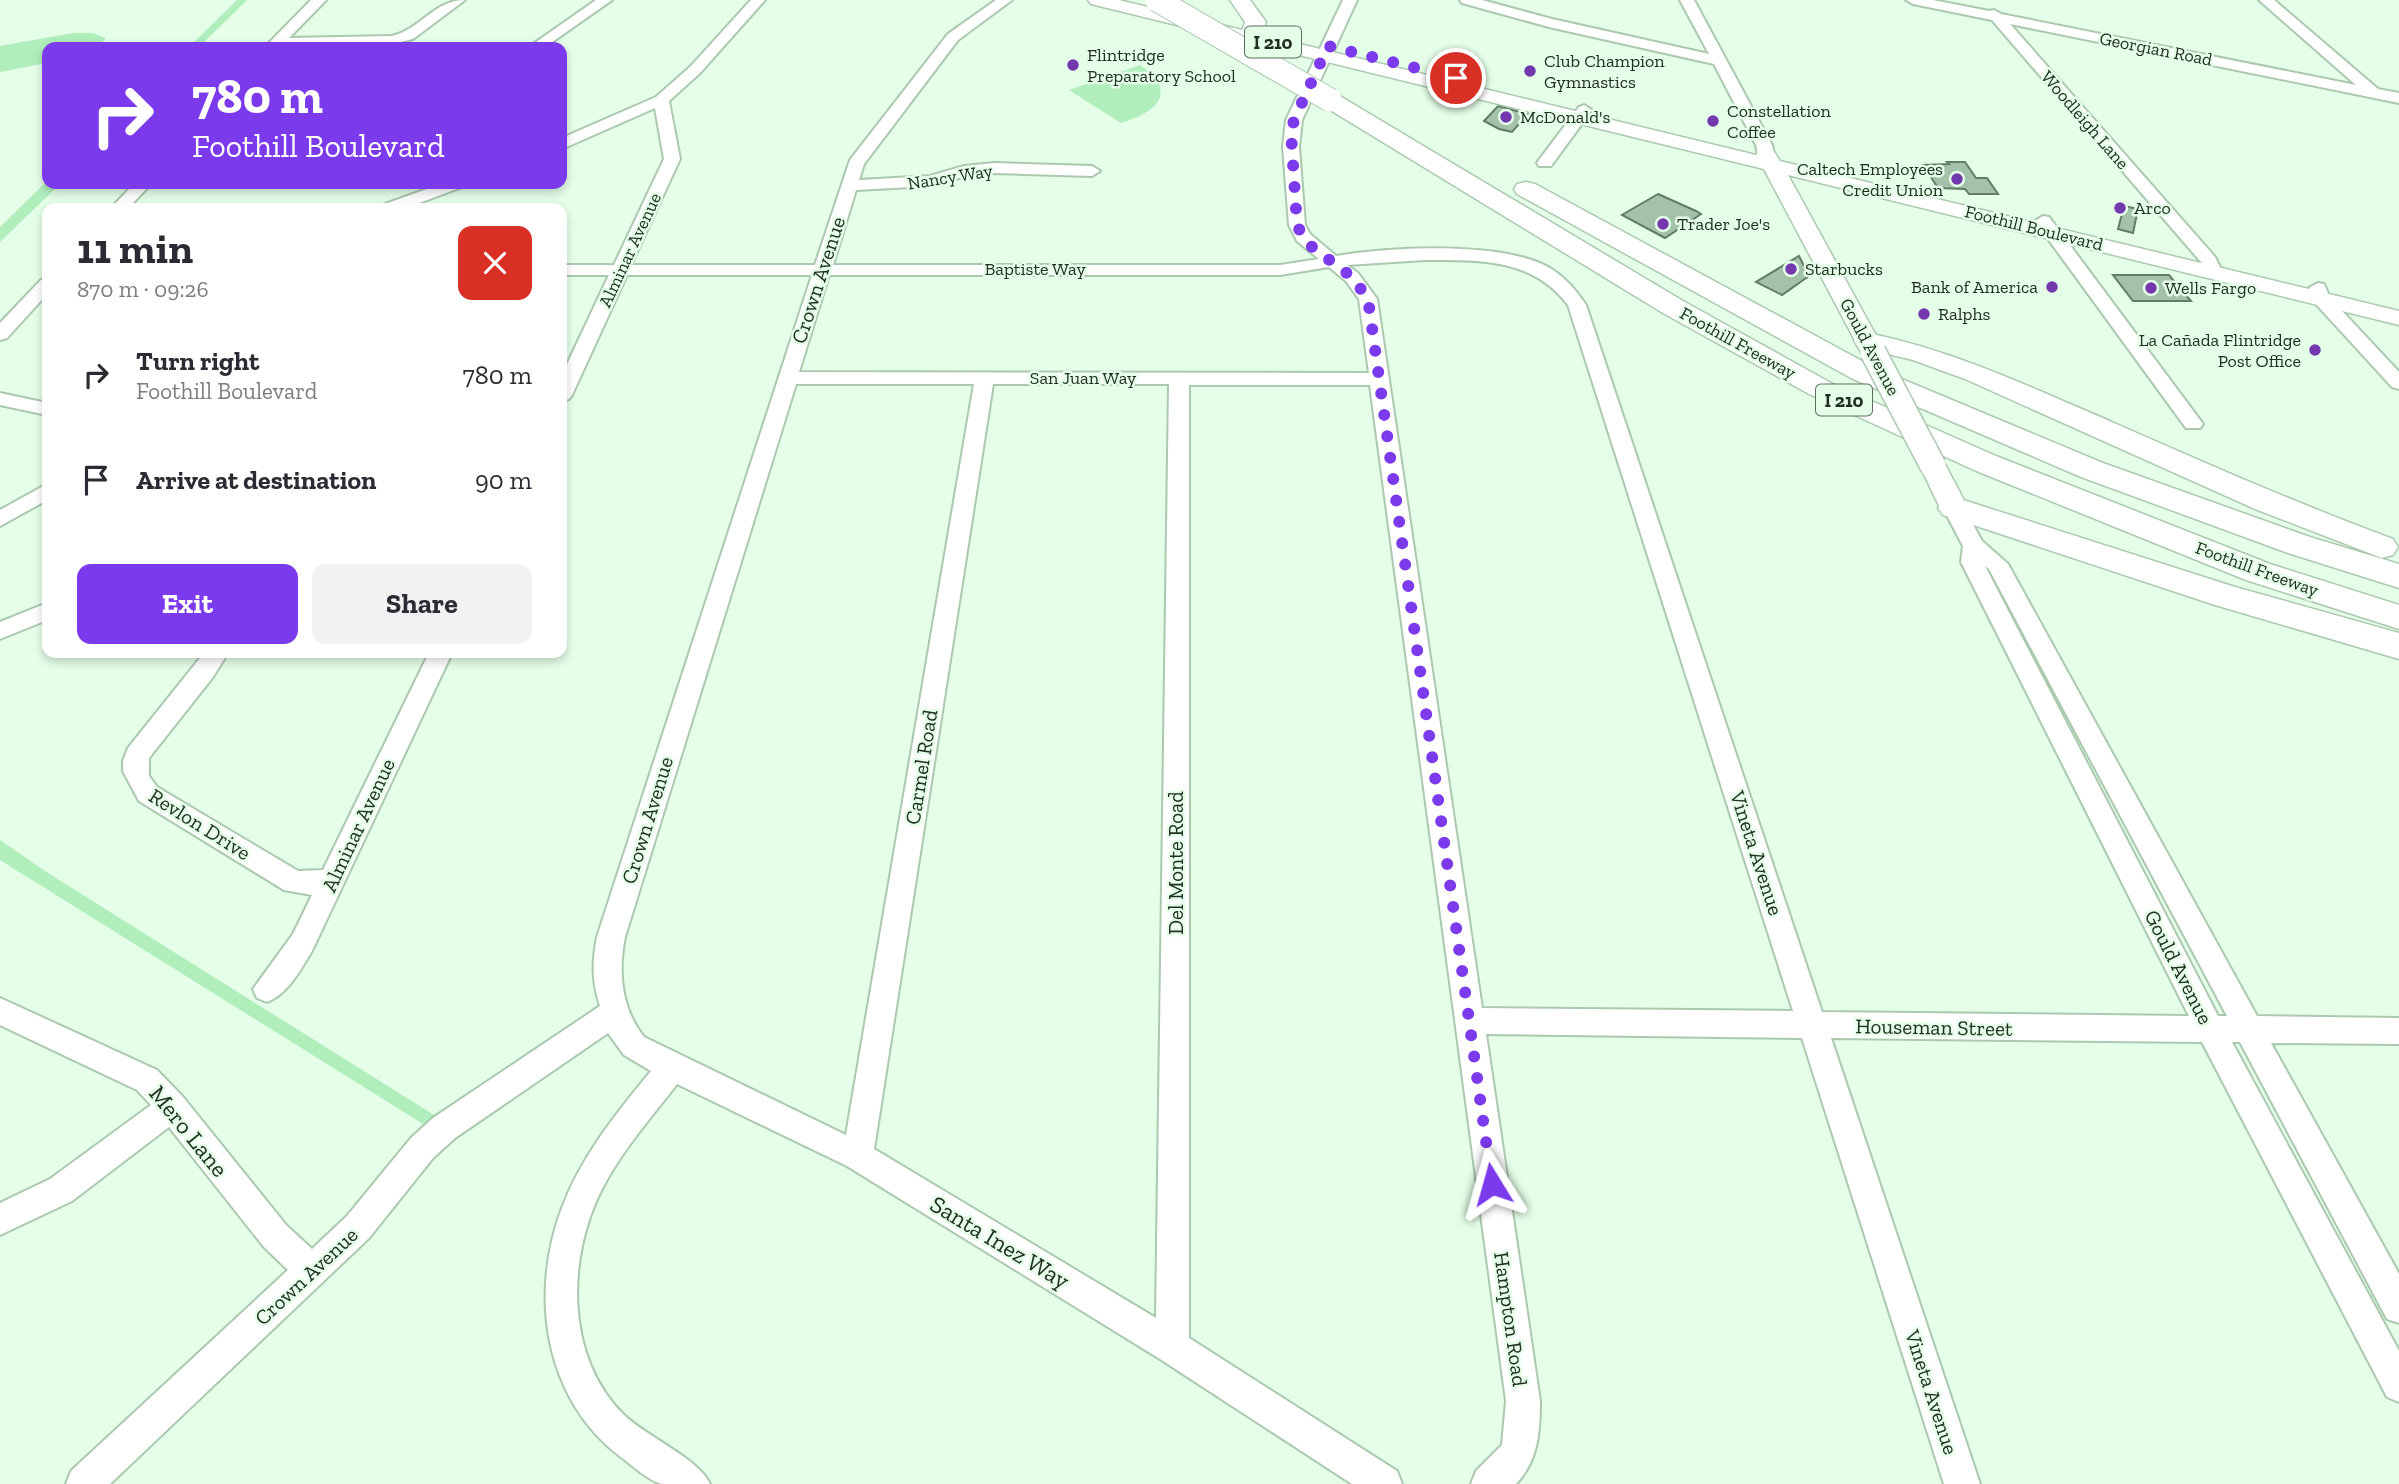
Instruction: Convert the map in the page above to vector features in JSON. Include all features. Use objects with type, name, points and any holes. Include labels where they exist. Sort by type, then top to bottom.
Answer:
[{"type":"highway","name":"Foothill Freeway","points":[[1157,0],[1508,178],[1863,373],[2092,470],[2298,545],[2399,576]]},
{"type":"highway","name":"Foothill Freeway","points":[[1198,0],[1673,307],[1821,389],[1985,463],[2258,572],[2399,617]]},
{"type":"highway","points":[[1240,0],[1252,14],[1253,33]]},
{"type":"highway","points":[[1870,347],[1912,349],[1962,366],[2179,463],[2399,554]]},
{"type":"highway","points":[[1954,508],[2227,597],[2399,646]]},
{"type":"highway","points":[[1975,546],[1992,536],[2042,536]]},
{"type":"main road","name":"Foothill Boulevard","points":[[1097,0],[1326,50],[2211,267],[2319,294],[2399,318]]},
{"type":"main road","name":"Foothill Boulevard","points":[[1138,0],[1253,33]]},
{"type":"main road","name":"Gould Avenue","points":[[1769,159],[1954,508]]},
{"type":"main road","name":"Foothill Boulevard","points":[[2319,294],[2399,308]]},
{"type":"street","points":[[277,42],[319,0]]},
{"type":"street","points":[[345,42],[392,40],[408,36],[458,0]]},
{"type":"street","points":[[543,42],[606,0]]},
{"type":"street","points":[[567,142],[661,100],[695,70],[758,0]]},
{"type":"street","name":"Crown Avenue","points":[[87,1483],[365,1219],[422,1148],[444,1128],[614,1013],[606,963],[611,937],[856,163],[953,37],[1005,0]]},
{"type":"street","points":[[1326,50],[1350,0]]},
{"type":"street","points":[[1467,0],[1549,23],[1719,61]]},
{"type":"street","name":"Gould Avenue","points":[[1687,0],[1769,159]]},
{"type":"street","name":"Georgian Road","points":[[1913,0],[2399,98]]},
{"type":"street","name":"Woodleigh Lane","points":[[1983,0],[2211,267]]},
{"type":"street","points":[[2266,0],[2399,111]]},
{"type":"street","name":"Hampton Road","points":[[1326,50],[1294,120],[1291,147],[1297,225],[1303,237],[1352,277],[1368,299],[1523,1401],[1523,1438],[1510,1468],[1489,1484]]},
{"type":"street","name":"Alminar Avenue","points":[[567,373],[621,270],[672,159],[661,100]]},
{"type":"street","points":[[1545,163],[1582,113]]},
{"type":"street","name":"Nancy Way","points":[[849,185],[932,181],[964,171],[995,168],[1092,171]]},
{"type":"street","points":[[124,203],[138,189]]},
{"type":"street","points":[[405,203],[442,189]]},
{"type":"street","points":[[2049,227],[2193,424]]},
{"type":"street","name":"Baptiste Way","points":[[567,270],[1280,270],[1363,257],[1475,256],[1507,260]]},
{"type":"street","name":"Vineta Avenue","points":[[1507,260],[1538,269],[1562,285],[1577,305],[1962,1484]]},
{"type":"street","points":[[0,334],[42,289]]},
{"type":"street","points":[[2319,294],[2399,383]]},
{"type":"street","name":"San Juan Way","points":[[787,378],[1380,379]]},
{"type":"street","name":"Del Monte Road","points":[[1172,1347],[1179,378]]},
{"type":"street","name":"Carmel Road","points":[[858,1156],[984,379]]},
{"type":"street","points":[[0,398],[42,408]]},
{"type":"street","points":[[0,520],[42,494]]},
{"type":"street","name":"Gould Avenue","points":[[1954,508],[1975,546],[1997,564],[2399,1307]]},
{"type":"street","name":"Gould Avenue","points":[[1975,546],[1972,562],[2211,1031],[2399,1385]]},
{"type":"street","points":[[0,631],[42,613]]},
{"type":"street","name":"Revlon Drive","points":[[213,658],[137,755],[134,766],[139,782],[148,794],[293,882],[309,884],[331,880]]},
{"type":"street","name":"Alminar Avenue","points":[[267,989],[286,970],[305,942],[331,880],[438,658]]},
{"type":"street","name":"Mero Lane","points":[[0,1011],[147,1080],[172,1107],[275,1236],[312,1271]]},
{"type":"street","name":"Santa Inez Way","points":[[614,1013],[622,1031],[635,1045],[671,1067],[858,1156],[1172,1347],[1384,1484]]},
{"type":"street","name":"Houseman Street","points":[[1469,1021],[2249,1032],[2399,1031]]},
{"type":"street","points":[[671,1067],[609,1147],[586,1188],[566,1239],[559,1277],[563,1326],[574,1369],[596,1409],[621,1435],[692,1484]]},
{"type":"street","points":[[0,1219],[61,1190],[172,1107]]},
{"type":"green space","points":[[237,0],[247,0],[204,42],[194,42]]},
{"type":"green space","points":[[73,33],[93,33],[106,38],[102,42],[42,42],[42,64],[0,72],[0,46]]},
{"type":"green space","points":[[1140,65],[1159,84],[1159,100],[1145,113],[1121,123],[1069,90]]},
{"type":"green space","points":[[42,186],[42,189],[55,189],[0,242],[0,227]]},
{"type":"green space","points":[[0,840],[48,873],[442,1120],[431,1129],[0,860]]},
{"type":"building","name":"McDonald's","points":[[1498,106],[1528,114],[1512,132],[1499,129],[1484,121]]},
{"type":"building","name":"Caltech Employees Credit Union","points":[[1947,162],[1965,162],[1976,178],[1987,178],[1998,194],[1969,194],[1965,189],[1938,188],[1923,165],[1949,164]]},
{"type":"building","name":"Trader Joe's","points":[[1658,194],[1701,214],[1665,238],[1622,215]]},
{"type":"building","name":"Arco","points":[[2124,206],[2138,209],[2133,233],[2118,229]]},
{"type":"building","name":"Starbucks","points":[[1799,256],[1809,276],[1782,295],[1756,282]]},
{"type":"building","name":"Wells Fargo","points":[[2113,275],[2169,275],[2191,301],[2133,301]]},
{"type":"place","name":"Flintridge Preparatory School","points":[[1073,65]]},
{"type":"place","name":"Club Champion Gymnastics","points":[[1530,71]]},
{"type":"place","name":"McDonald's","points":[[1506,117]]},
{"type":"place","name":"Constellation Coffee","points":[[1713,121]]},
{"type":"place","name":"Caltech Employees Credit Union","points":[[1957,179]]},
{"type":"place","name":"Arco","points":[[2120,208]]},
{"type":"place","name":"Trader Joe's","points":[[1663,224]]},
{"type":"place","name":"Starbucks","points":[[1791,269]]},
{"type":"place","name":"Bank of America","points":[[2052,287]]},
{"type":"place","name":"Wells Fargo","points":[[2151,288]]},
{"type":"place","name":"Ralphs","points":[[1924,314]]},
{"type":"place","name":"La Cañada Flintridge Post Office","points":[[2315,350]]},
{"type":"route","points":[[1456,78],[1328,46],[1294,120],[1291,147],[1297,225],[1303,237],[1352,277],[1368,299],[1492,1184]]}]
